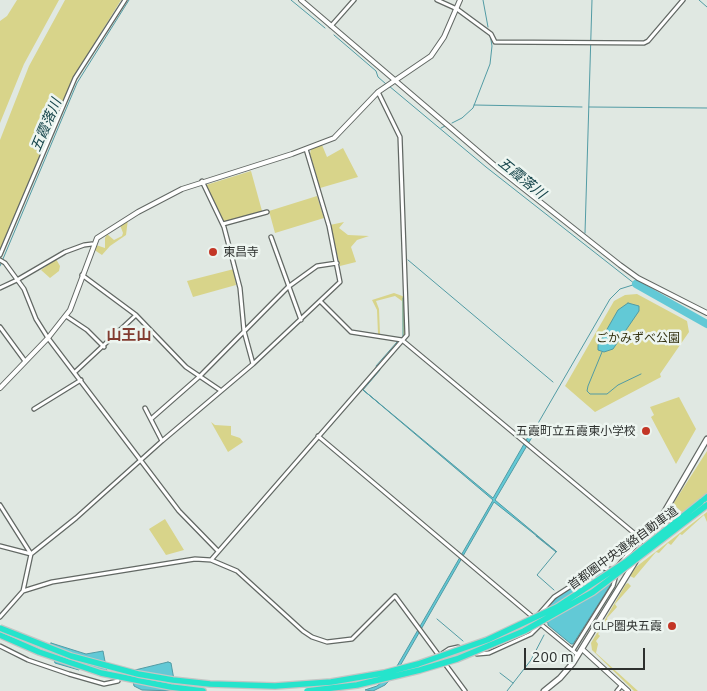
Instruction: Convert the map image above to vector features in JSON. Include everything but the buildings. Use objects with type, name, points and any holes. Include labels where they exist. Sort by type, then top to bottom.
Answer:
[{"type":"highway","points":[[704,504],[707,498]]},
{"type":"highway","name":"首都圏中央連絡自動車道","points":[[0,628],[71,656],[138,674],[172,680],[210,684],[275,686],[365,676],[418,664],[455,652],[521,625],[589,587],[704,504]]},
{"type":"highway","name":"首都圏中央連絡自動車道","points":[[307,691],[357,684],[420,670],[456,659],[524,631],[593,592],[704,504]]},
{"type":"highway","points":[[0,635],[39,652],[101,672],[171,687],[203,691]]},
{"type":"main road","points":[[544,691],[560,678],[582,649],[707,439]]},
{"type":"street","points":[[0,255],[75,78],[125,0]]},
{"type":"street","points":[[301,0],[500,170],[625,269],[707,313]]},
{"type":"street","points":[[331,26],[354,0]]},
{"type":"street","points":[[437,0],[457,9],[491,34],[495,42],[647,42],[683,0]]},
{"type":"street","points":[[0,388],[48,338],[66,316],[74,302],[92,244],[101,235],[138,212],[202,181],[306,149],[334,138],[378,92],[431,56],[444,37],[460,0]]},
{"type":"street","points":[[211,560],[217,550],[407,335],[400,137],[378,92]]},
{"type":"street","points":[[0,617],[23,591],[31,554],[76,518],[162,440],[253,364],[322,302],[340,282],[329,226],[306,149]]},
{"type":"street","points":[[202,181],[223,224],[240,288],[244,331],[253,364]]},
{"type":"street","points":[[223,224],[267,212]]},
{"type":"street","points":[[271,237],[301,320]]},
{"type":"street","points":[[0,288],[18,280],[65,252],[84,244],[92,244]]},
{"type":"street","points":[[0,260],[5,263],[24,289],[36,319],[48,338],[142,460],[179,512],[217,550]]},
{"type":"street","points":[[151,419],[200,376],[288,287],[317,266],[337,263]]},
{"type":"street","points":[[82,275],[136,315],[186,367],[220,390]]},
{"type":"street","points":[[322,302],[351,332],[402,340],[646,543]]},
{"type":"street","points":[[75,372],[104,347],[136,315]]},
{"type":"street","points":[[66,316],[87,330],[104,347]]},
{"type":"street","points":[[0,327],[25,361]]},
{"type":"street","points":[[34,409],[81,380]]},
{"type":"street","points":[[145,408],[162,440]]},
{"type":"street","points":[[318,436],[578,655]]},
{"type":"street","points":[[0,505],[31,554]]},
{"type":"street","points":[[573,650],[613,586],[620,562],[641,539]]},
{"type":"street","points":[[0,546],[31,554]]},
{"type":"street","points":[[23,591],[52,582],[195,559],[211,560],[237,572],[303,631],[320,640],[335,642],[352,639],[394,596],[465,691]]},
{"type":"street","points":[[535,619],[554,597],[594,570],[602,568],[616,571]]},
{"type":"street","points":[[440,656],[449,649],[458,647],[477,654],[489,653],[531,634],[541,624]]},
{"type":"street","points":[[0,646],[68,674],[104,684],[118,681]]},
{"type":"street","points":[[582,649],[628,691]]},
{"type":"street","points":[[617,691],[622,685]]},
{"type":"green space","points":[[17,0],[59,0],[24,64],[0,123],[0,21],[7,16]]},
{"type":"green space","points":[[65,0],[121,0],[75,75],[0,252],[0,140],[29,66]]},
{"type":"green space","points":[[322,145],[327,157],[343,148],[358,177],[320,188],[310,154],[311,149]]},
{"type":"green space","points":[[251,171],[262,211],[224,222],[206,185]]},
{"type":"green space","points":[[317,196],[324,218],[275,233],[269,211]]},
{"type":"green space","points":[[128,219],[126,235],[110,246],[102,255],[93,249],[96,245],[105,248],[107,234],[114,240],[122,236],[123,233],[120,225]]},
{"type":"green space","points":[[344,222],[339,228],[348,235],[369,236],[357,240],[351,247],[356,262],[340,266],[330,225]]},
{"type":"green space","points":[[56,259],[60,266],[59,271],[50,278],[41,270]]},
{"type":"green space","points":[[234,269],[236,285],[193,297],[187,281]]},
{"type":"green space","points":[[394,293],[405,297],[405,334],[403,337],[402,301],[395,296],[376,301],[379,309],[380,334],[378,334],[377,310],[372,300]]},
{"type":"green space","name":"ごかみずべ公園","points":[[637,294],[687,321],[689,332],[660,374],[661,377],[595,412],[565,386],[614,301],[625,295]]},
{"type":"green space","points":[[679,397],[696,429],[676,464],[651,417],[654,415],[650,407]]},
{"type":"green space","points":[[211,422],[215,425],[231,426],[231,435],[240,438],[243,442],[228,452]]},
{"type":"green space","points":[[707,451],[707,493],[683,513],[673,504]]},
{"type":"green space","points":[[707,512],[707,522],[704,515],[682,535],[680,534],[671,545],[668,543],[659,553],[656,552],[634,578],[630,576],[636,567]]},
{"type":"green space","points":[[165,519],[184,550],[166,555],[149,529]]},
{"type":"green space","points":[[628,583],[631,586],[615,604],[617,607],[607,618],[608,622],[598,634],[600,636],[596,641],[598,644],[596,653],[638,691],[634,691],[592,650],[591,643],[626,584]]},
{"type":"water","points":[[628,303],[639,306],[639,311],[613,349],[604,352],[598,350],[598,345],[618,310]]},
{"type":"water","points":[[362,389],[493,498],[532,430],[535,432],[495,500],[557,552],[494,502],[396,673],[385,685],[373,691],[365,690],[377,686],[393,673],[493,500]]},
{"type":"water","points":[[602,570],[612,572],[613,581],[573,644],[571,644],[548,623],[537,616],[560,595]]},
{"type":"water","points":[[51,643],[86,654],[103,651],[107,672],[81,668],[79,670],[55,663],[49,647]]},
{"type":"water","points":[[168,662],[171,663],[176,691],[142,690],[134,686],[131,671]]},
{"type":"waterway","name":"五霞落川","points":[[0,266],[77,83],[129,0]]},
{"type":"waterway","name":"五霞落川","points":[[291,0],[325,28]]},
{"type":"waterway","points":[[483,0],[488,27]]},
{"type":"waterway","points":[[585,233],[592,0]]},
{"type":"waterway","points":[[699,0],[707,7]]},
{"type":"waterway","points":[[452,123],[462,118],[473,108],[490,64],[492,46],[490,34]]},
{"type":"waterway","name":"五霞落川","points":[[334,35],[376,71],[378,77],[386,84]]},
{"type":"waterway","name":"五霞落川","points":[[389,86],[486,167],[635,284]]},
{"type":"waterway","points":[[474,105],[582,107]]},
{"type":"waterway","points":[[589,107],[707,108]]},
{"type":"waterway","name":"五霞落川","points":[[441,128],[445,126]]},
{"type":"waterway","points":[[408,260],[553,382]]},
{"type":"waterway","points":[[533,432],[610,299],[620,289],[636,284]]},
{"type":"waterway","name":"五霞落川","points":[[636,284],[707,324]]},
{"type":"waterway","points":[[403,298],[403,336]]},
{"type":"waterway","points":[[376,366],[397,342]]},
{"type":"waterway","points":[[602,352],[588,386],[587,391],[590,394],[607,394],[618,385],[641,374]]},
{"type":"waterway","points":[[380,370],[363,390],[380,404]]},
{"type":"waterway","points":[[536,536],[556,552],[537,575],[554,590]]},
{"type":"waterway","points":[[437,619],[463,641]]},
{"type":"waterway","points":[[507,691],[531,660],[544,635]]},
{"type":"waterway","points":[[500,673],[513,683]]},
{"type":"place","name":"東昌寺","points":[[213,252]]},
{"type":"place","name":"五霞町立五霞東小学校","points":[[646,431]]},
{"type":"place","name":"GLP圏央五霞","points":[[672,626]]},
{"type":"district","name":"山王山","points":[[129,335]]}]
